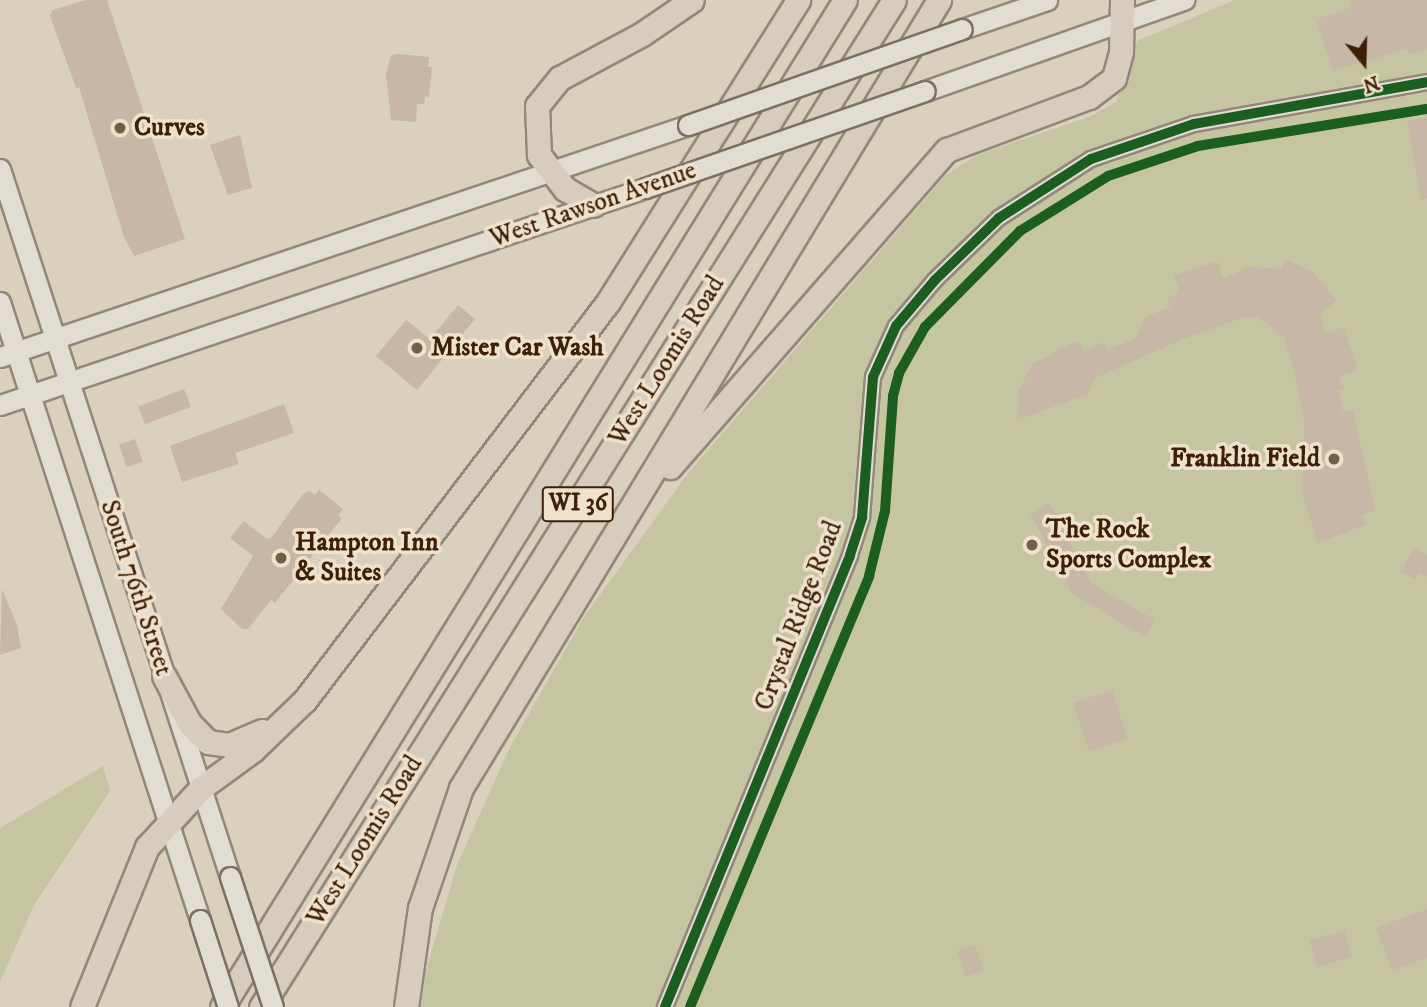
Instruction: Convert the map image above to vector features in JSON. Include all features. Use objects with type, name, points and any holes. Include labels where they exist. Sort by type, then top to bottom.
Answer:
[{"type":"main road","points":[[593,205],[565,189],[539,155],[534,118],[549,86],[692,0]]},
{"type":"main road","points":[[82,1007],[140,860],[168,819],[201,788],[253,750],[305,700],[608,302],[799,0]]},
{"type":"main road","name":"West Loomis Road","points":[[222,1007],[845,0]]},
{"type":"main road","name":"West Loomis Road","points":[[261,1007],[894,0]]},
{"type":"main road","points":[[406,1007],[420,908],[461,788],[630,514],[939,0]]},
{"type":"main road","name":"West Rawson Avenue","points":[[8,354],[688,125],[1047,0]]},
{"type":"main road","name":"West Rawson Avenue","points":[[0,405],[925,92],[1121,11],[1184,0]]},
{"type":"main road","points":[[630,514],[947,150],[1103,89],[1119,64],[1121,11]]},
{"type":"main road","name":"South 76th Street","points":[[0,169],[273,1007]]},
{"type":"main road","name":"South 76th Street","points":[[0,302],[8,354],[31,395],[228,1007]]},
{"type":"main road","points":[[164,676],[190,724],[208,742],[241,742],[305,700]]},
{"type":"street","name":"Crystal Ridge Road","points":[[665,1007],[850,555],[862,517],[873,377],[896,326],[971,242],[1048,183],[1091,159],[1194,124],[1427,82]]},
{"type":"green space","name":"The Rock Sports Complex","points":[[1235,0],[1427,0],[1427,1007],[421,1007],[425,974],[457,865],[510,747],[584,617],[689,472],[946,175],[977,155],[1089,117],[1116,102],[1137,41]]},
{"type":"green space","points":[[103,766],[110,791],[34,905],[0,982],[0,828]]},
{"type":"building","points":[[86,0],[107,0],[185,239],[134,256],[124,237],[79,87],[76,88],[50,16],[53,10]]},
{"type":"building","points":[[1350,0],[1427,0],[1427,50],[1408,54],[1406,49],[1333,71],[1316,19],[1352,7]]},
{"type":"building","points":[[391,55],[429,57],[428,67],[432,67],[429,97],[425,96],[424,104],[417,104],[416,122],[391,120],[386,74]]},
{"type":"building","points":[[1427,117],[1427,199],[1421,200],[1407,121]]},
{"type":"building","points":[[240,135],[252,188],[228,195],[210,145]]},
{"type":"building","name":"Franklin Field","points":[[1286,259],[1313,272],[1337,301],[1320,315],[1326,333],[1344,327],[1358,370],[1339,376],[1344,389],[1339,391],[1343,412],[1353,410],[1375,510],[1362,515],[1365,525],[1318,543],[1303,498],[1304,420],[1293,367],[1284,337],[1259,318],[1244,317],[1183,339],[1095,378],[1088,394],[1017,420],[1019,390],[1032,364],[1078,340],[1083,351],[1104,342],[1107,350],[1136,338],[1145,317],[1170,307],[1167,298],[1180,293],[1174,275],[1217,261],[1223,279],[1249,267],[1280,269]]},
{"type":"building","name":"Mister Car Wash","points":[[458,305],[475,319],[417,390],[376,356],[406,320],[430,339]]},
{"type":"building","points":[[184,389],[191,407],[145,424],[138,407]]},
{"type":"building","points":[[284,404],[294,433],[235,453],[239,464],[182,482],[170,446]]},
{"type":"building","points":[[135,439],[143,462],[127,467],[119,445]]},
{"type":"building","name":"Hampton Inn & Suites","points":[[319,490],[343,509],[338,516],[342,518],[275,603],[271,600],[248,629],[242,629],[221,609],[253,556],[230,538],[244,521],[267,539],[272,537],[302,495],[309,491],[315,495]]},
{"type":"building","points":[[1049,503],[1091,583],[1155,620],[1145,637],[1072,593],[1030,513]]},
{"type":"building","points":[[1414,548],[1427,555],[1427,577],[1419,573],[1415,579],[1401,572]]},
{"type":"building","points":[[2,589],[17,625],[21,648],[0,655]]},
{"type":"building","points":[[1112,690],[1128,739],[1089,751],[1073,703]]},
{"type":"building","points":[[1427,909],[1427,958],[1392,970],[1376,928]]},
{"type":"building","points":[[1344,930],[1352,957],[1318,967],[1310,941]]},
{"type":"building","points":[[975,945],[984,970],[966,977],[957,951]]},
{"type":"cycle path","points":[[665,1007],[850,555],[862,517],[873,377],[896,326],[935,280],[999,218],[1091,159],[1194,124],[1427,82]]},
{"type":"cycle path","points":[[690,1007],[869,576],[885,511],[893,396],[899,373],[925,327],[1020,231],[1108,176],[1198,146],[1427,109]]},
{"type":"place","name":"Curves","points":[[120,128]]},
{"type":"place","name":"Mister Car Wash","points":[[417,348]]},
{"type":"place","name":"Franklin Field","points":[[1334,459]]},
{"type":"place","name":"The Rock Sports Complex","points":[[1032,545]]},
{"type":"place","name":"Hampton Inn & Suites","points":[[281,558]]}]
